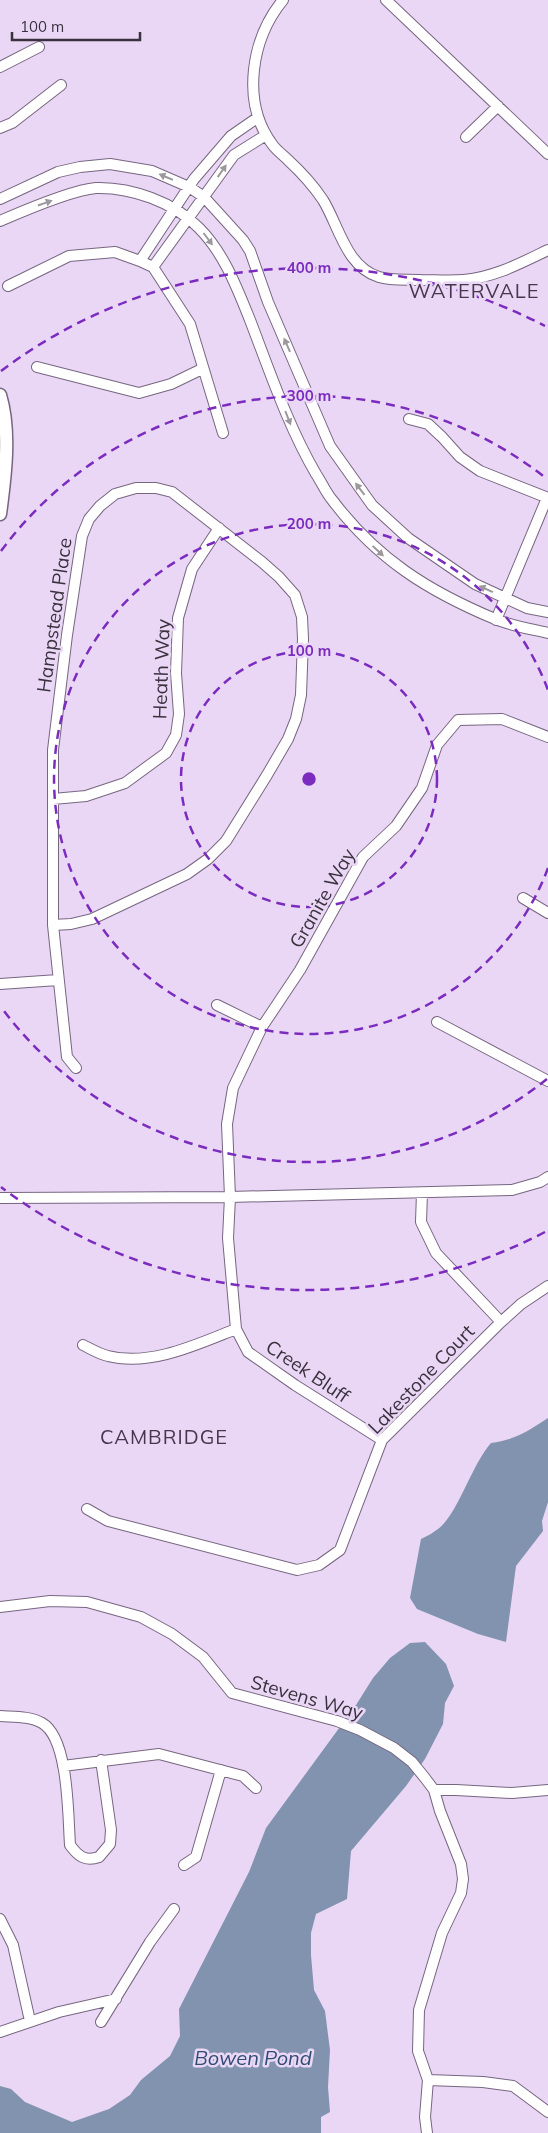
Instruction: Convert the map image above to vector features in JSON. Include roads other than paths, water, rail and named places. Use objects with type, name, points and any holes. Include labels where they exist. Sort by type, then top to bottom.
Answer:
[{"type":"street","points":[[283,0],[273,12],[261,37],[253,97],[257,118],[272,145],[305,176],[318,193],[332,214],[355,262],[380,277],[464,280],[490,275],[548,250]]},
{"type":"street","points":[[386,0],[548,154]]},
{"type":"street","points":[[0,68],[39,47]]},
{"type":"street","points":[[0,128],[12,123],[61,85]]},
{"type":"street","points":[[466,137],[498,106]]},
{"type":"street","points":[[140,260],[189,187],[230,136],[257,118]]},
{"type":"street","points":[[153,267],[232,156],[266,135]]},
{"type":"street","points":[[222,146],[232,156]]},
{"type":"street","points":[[0,198],[58,172],[80,166],[110,164],[152,171],[189,187],[204,196],[250,250],[268,302],[314,413],[330,446],[350,477],[372,505],[408,538],[475,584],[527,608],[548,612]]},
{"type":"street","points":[[0,221],[23,211],[95,188],[126,190],[174,209],[188,219],[199,228],[223,259],[237,288],[293,431],[332,501],[378,552],[418,582],[496,620],[548,633]]},
{"type":"street","points":[[8,286],[69,256],[115,252],[140,260],[153,267],[190,324],[202,369],[223,433]]},
{"type":"street","points":[[36,367],[139,393],[171,384],[202,369]]},
{"type":"street","points":[[0,395],[5,440],[5,476],[0,514]]},
{"type":"street","points":[[409,419],[428,424],[460,457],[480,471],[547,498],[496,620]]},
{"type":"street","name":"Hampstead Place","points":[[53,924],[71,924],[92,920],[180,878],[208,859],[226,841],[288,739],[296,719],[301,695],[303,666],[302,617],[295,595],[279,577],[172,492],[156,488],[136,488],[115,494],[100,506],[89,519],[82,536],[67,635],[53,750],[53,924],[67,1057],[76,1068]]},
{"type":"street","name":"Heath Way","points":[[53,799],[86,796],[125,783],[166,753],[176,735],[179,714],[176,664],[178,618],[192,569],[219,528]]},
{"type":"street","name":"Granite Way","points":[[230,1196],[227,1124],[233,1088],[262,1028],[300,970],[363,857],[396,826],[422,788],[437,745],[458,720],[502,719],[548,737]]},
{"type":"street","points":[[523,898],[548,913]]},
{"type":"street","points":[[0,984],[58,980]]},
{"type":"street","points":[[217,1005],[262,1028]]},
{"type":"street","points":[[437,1022],[548,1081]]},
{"type":"street","points":[[0,1198],[230,1196],[512,1190],[540,1182],[548,1177]]},
{"type":"street","points":[[422,1193],[421,1222],[436,1253],[501,1322]]},
{"type":"street","name":"Creek Bluff","points":[[230,1196],[228,1238],[236,1329],[248,1352],[294,1385],[382,1440]]},
{"type":"street","name":"Lakestone Court","points":[[87,1509],[108,1522],[297,1570],[319,1564],[340,1550],[382,1440],[520,1304],[548,1286]]},
{"type":"street","points":[[83,1345],[108,1356],[133,1358],[184,1350],[236,1329]]},
{"type":"street","name":"Stevens Way","points":[[0,1607],[50,1601],[88,1602],[141,1617],[172,1634],[203,1657],[232,1693],[337,1721],[379,1738],[412,1762],[425,1778],[434,1790],[461,1864],[463,1879],[461,1892],[442,1933],[418,2010],[418,2051],[428,2080],[425,2117],[427,2133]]},
{"type":"street","points":[[0,1716],[31,1718],[43,1723],[56,1739],[63,1766],[70,1845],[83,1858],[99,1857],[110,1844],[111,1830],[100,1760]]},
{"type":"street","points":[[63,1766],[159,1754],[243,1776],[256,1788]]},
{"type":"street","points":[[184,1865],[196,1857],[221,1770]]},
{"type":"street","points":[[434,1790],[512,1793],[548,1790]]},
{"type":"street","points":[[101,2022],[150,1942],[174,1909]]},
{"type":"street","points":[[0,1919],[13,1945],[30,2021]]},
{"type":"street","points":[[0,2032],[59,2012],[116,1999]]},
{"type":"street","points":[[428,2080],[483,2082],[513,2086],[548,2112]]},
{"type":"water","points":[[548,1418],[548,1502],[542,1521],[543,1531],[516,1566],[506,1642],[478,1634],[417,1609],[410,1598],[421,1539],[445,1522],[477,1464],[491,1443],[500,1442],[528,1431]]},
{"type":"water","name":"Bowen Pond","points":[[425,1642],[446,1664],[454,1686],[445,1703],[443,1724],[425,1759],[406,1786],[351,1851],[347,1899],[316,1914],[311,1933],[314,1990],[325,2011],[330,2050],[328,2087],[330,2112],[321,2117],[321,2133],[0,2133],[0,2086],[11,2089],[25,2102],[72,2122],[109,2109],[130,2095],[141,2080],[170,2056],[180,2036],[179,2009],[249,1872],[266,1828],[356,1705],[373,1678],[390,1658],[410,1643]]},
{"type":"district","name":"WATERVALE","points":[[474,290]]},
{"type":"district","name":"CAMBRIDGE","points":[[164,1436]]}]
